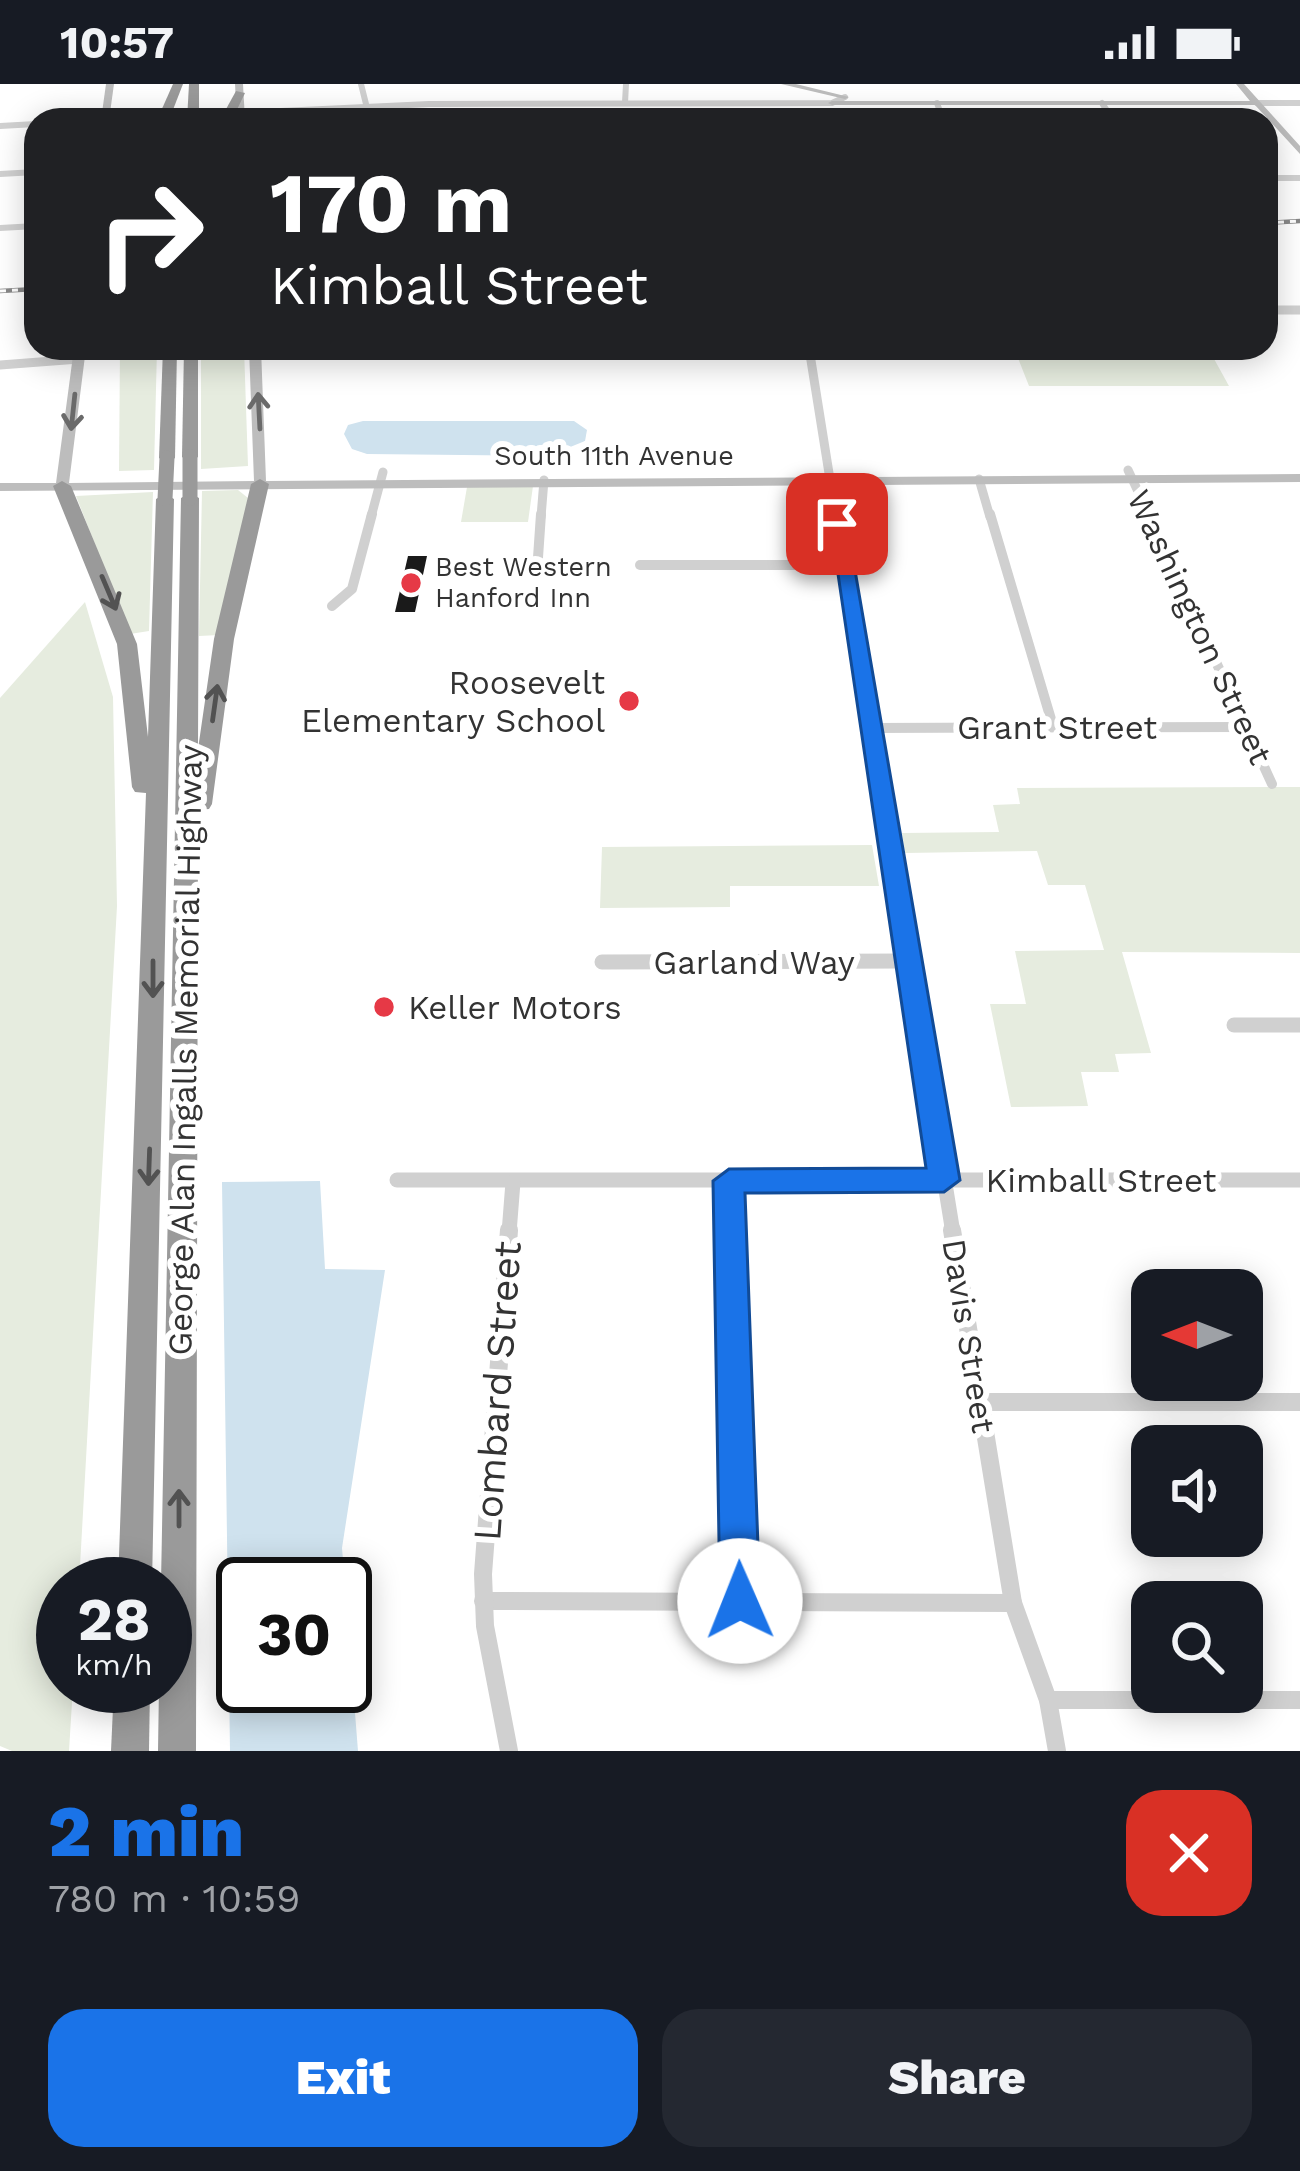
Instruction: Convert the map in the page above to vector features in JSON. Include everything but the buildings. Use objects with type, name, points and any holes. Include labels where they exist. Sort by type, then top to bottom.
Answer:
[{"type":"highway","name":"George Alan Ingalls Memorial Highway","points":[[136,1557],[170,360]]},
{"type":"highway","name":"George Alan Ingalls Memorial Highway","points":[[177,1751],[191,360]]},
{"type":"highway","points":[[184,902],[224,639],[260,479]]},
{"type":"highway","points":[[64,482],[116,609],[134,670],[153,909]]},
{"type":"highway","points":[[130,1751],[131,1713]]},
{"type":"main road","points":[[785,84],[904,103]]},
{"type":"main road","points":[[1240,84],[1261,108]]},
{"type":"main road","points":[[832,104],[1257,103]]},
{"type":"main road","points":[[1278,126],[1300,151]]},
{"type":"main road","points":[[64,482],[79,360]]},
{"type":"main road","points":[[255,360],[260,479]]},
{"type":"main road","name":"South 11th Avenue","points":[[382,477],[979,479],[1130,474]]},
{"type":"main road","name":"South 11th Avenue","points":[[0,483],[1300,474]]},
{"type":"street","points":[[361,84],[366,106]]},
{"type":"street","points":[[625,103],[626,84]]},
{"type":"street","points":[[343,108],[832,104],[844,97]]},
{"type":"street","points":[[937,103],[939,108]]},
{"type":"street","points":[[1102,103],[1105,108]]},
{"type":"street","points":[[1257,103],[1300,103]]},
{"type":"street","points":[[522,108],[523,104]]},
{"type":"street","points":[[788,104],[788,108]]},
{"type":"street","points":[[0,365],[36,360]]},
{"type":"street","name":"Davis Street","points":[[811,360],[1012,1603],[1048,1700],[1057,1751]]},
{"type":"street","name":"Washington Street","points":[[1130,474],[1272,784]]},
{"type":"street","points":[[332,606],[352,589],[382,477]]},
{"type":"street","points":[[979,479],[1053,726]]},
{"type":"street","points":[[537,572],[544,480]]},
{"type":"street","points":[[640,565],[843,565]]},
{"type":"street","name":"Grant Street","points":[[868,728],[1246,727]]},
{"type":"street","name":"Garland Way","points":[[602,962],[905,961]]},
{"type":"street","points":[[1234,1025],[1300,1025]]},
{"type":"street","name":"Kimball Street","points":[[397,1180],[1300,1180]]},
{"type":"street","points":[[729,1181],[740,1601]]},
{"type":"street","name":"Lombard Street","points":[[509,1751],[483,1600],[513,1182]]},
{"type":"street","points":[[980,1402],[1300,1402]]},
{"type":"street","points":[[483,1600],[1012,1603]]},
{"type":"street","points":[[1048,1700],[1300,1700]]},
{"type":"shaded area","points":[[120,360],[157,360],[154,470],[119,471]]},
{"type":"shaded area","points":[[201,360],[244,360],[248,466],[201,469]]},
{"type":"shaded area","points":[[1019,360],[1215,360],[1229,386],[1029,386]]},
{"type":"shaded area","points":[[533,486],[528,522],[461,522],[467,487]]},
{"type":"shaded area","points":[[238,490],[248,498],[219,635],[199,636],[202,491]]},
{"type":"shaded area","points":[[153,492],[149,631],[130,634],[76,496]]},
{"type":"shaded area","points":[[85,602],[113,697],[117,906],[81,1557],[36,1557],[36,1713],[71,1713],[69,1751],[12,1751],[0,1746],[0,698]]},
{"type":"shaded area","points":[[1300,787],[1300,953],[1122,952],[1151,1053],[1115,1054],[1119,1072],[1081,1072],[1088,1106],[1011,1107],[990,1004],[1026,1004],[1015,951],[1104,950],[1085,885],[1048,885],[1037,851],[905,853],[902,833],[999,832],[993,805],[1020,804],[1017,788]]},
{"type":"shaded area","points":[[872,845],[879,886],[730,886],[730,907],[600,908],[602,847]]},
{"type":"water","points":[[363,421],[574,421],[587,430],[585,441],[548,456],[367,454],[352,449],[344,434],[348,425]]},
{"type":"water","points":[[320,1181],[325,1269],[385,1270],[343,1557],[227,1557],[222,1182]]},
{"type":"water","points":[[229,1713],[355,1713],[358,1751],[230,1751]]},
{"type":"railway","points":[[1278,222],[1300,221]]},
{"type":"railway","points":[[0,291],[24,290]]},
{"type":"place","name":"Best Western Hanford Inn","points":[[411,583]]},
{"type":"place","name":"Roosevelt Elementary School","points":[[629,701]]},
{"type":"place","name":"Keller Motors","points":[[384,1007]]},
{"type":"route","points":[[740,1601],[729,1181],[944,1180],[837,524]]}]
